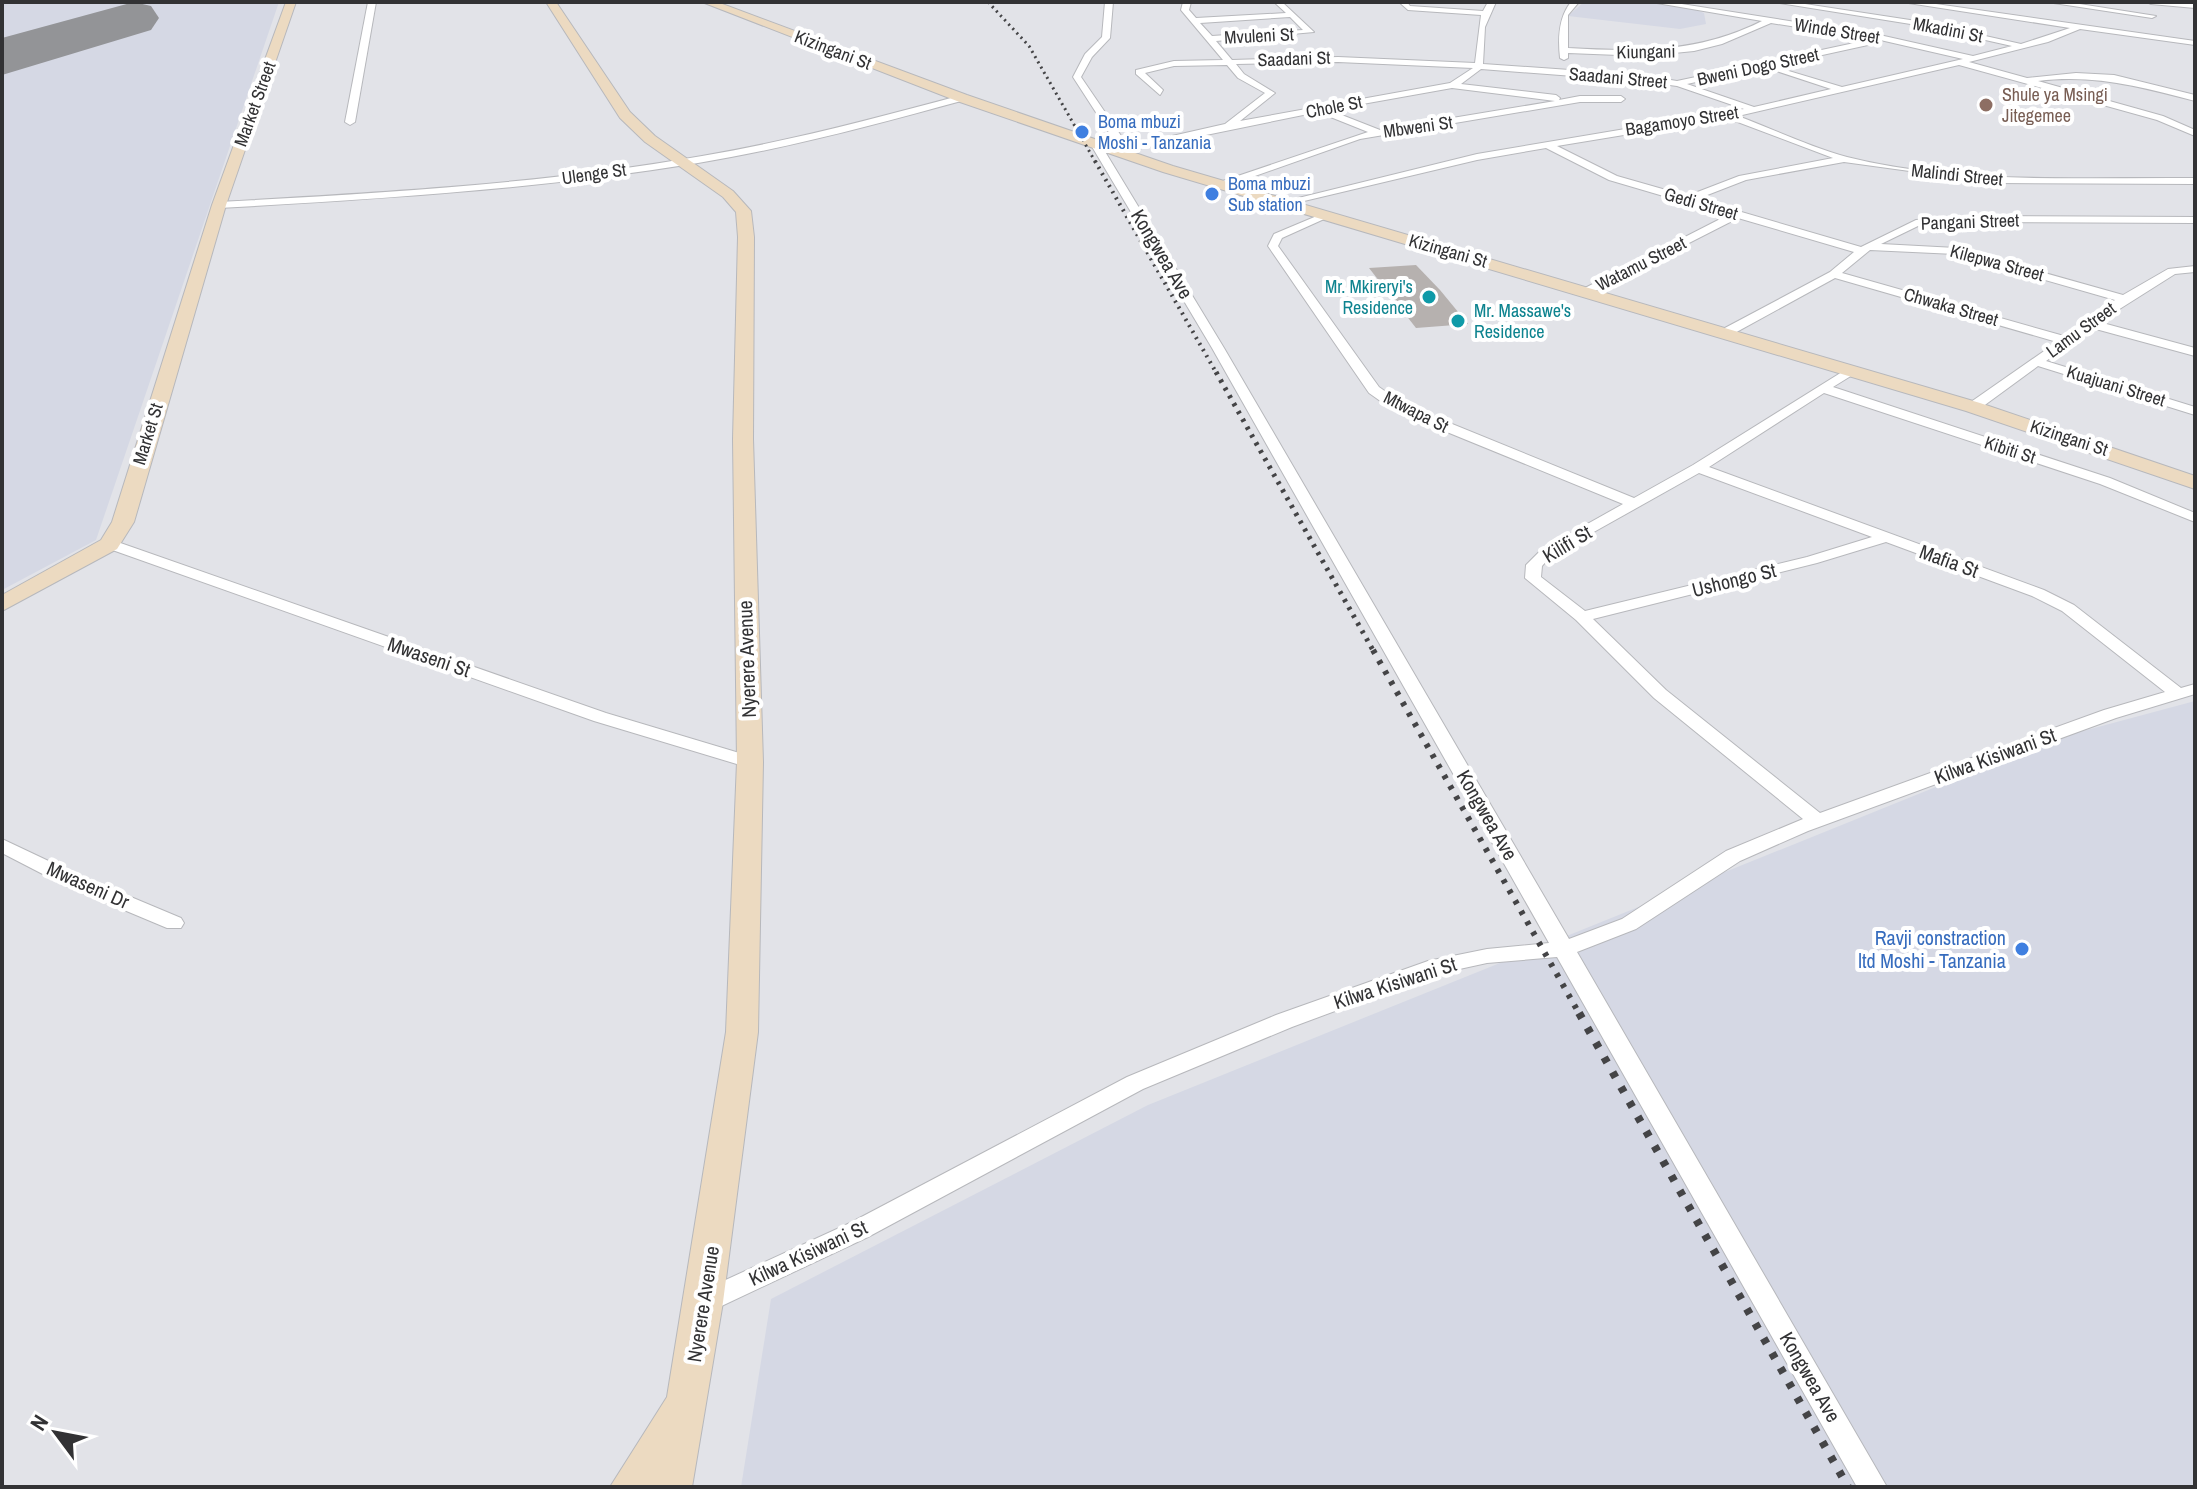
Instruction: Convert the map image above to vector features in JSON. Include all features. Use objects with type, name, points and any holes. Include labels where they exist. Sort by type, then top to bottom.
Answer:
[{"type":"street","name":"Market Street","points":[[219,205],[291,2]]},
{"type":"street","points":[[350,122],[372,2]]},
{"type":"street","name":"Nyerere Avenue","points":[[551,2],[625,115],[681,162],[728,194],[743,211],[743,439],[750,762],[742,1032],[704,1302],[671,1487]]},
{"type":"street","name":"Kizingani St","points":[[707,2],[1096,145],[1120,150],[1221,185],[1973,407],[2195,483]]},
{"type":"street","points":[[1109,2],[1106,38],[1088,56],[1077,77],[1120,150]]},
{"type":"street","points":[[1187,2],[1185,10],[1193,21],[1241,76],[1271,93],[1228,126]]},
{"type":"street","name":"Mvuleni St","points":[[1210,39],[1310,32],[1278,2]]},
{"type":"street","points":[[1403,2],[1408,8],[1483,13]]},
{"type":"street","points":[[1480,67],[1483,13],[1492,2]]},
{"type":"street","points":[[1566,73],[1562,50],[1564,15],[1575,2]]},
{"type":"street","name":"Winde Street","points":[[1655,2],[1884,38],[1971,58]]},
{"type":"street","name":"Mkadini St","points":[[1777,2],[1923,24],[2023,46]]},
{"type":"street","points":[[1906,2],[2195,43]]},
{"type":"street","points":[[1946,8],[1956,2]]},
{"type":"street","points":[[2051,2],[2152,16]]},
{"type":"street","points":[[2155,37],[2151,2],[2195,6]]},
{"type":"street","points":[[1193,21],[1293,15]]},
{"type":"street","name":"Kiungani","points":[[1562,50],[1668,54],[1740,38],[1770,20]]},
{"type":"street","name":"Bagamoyo Street","points":[[1283,203],[1545,144],[1728,115],[1842,90],[2023,46],[2078,27]]},
{"type":"street","name":"Bweni Dogo Street","points":[[1678,84],[1884,38]]},
{"type":"street","name":"Saadani St","points":[[1160,92],[1139,72],[1157,67],[1230,62],[1363,58],[1480,67]]},
{"type":"street","points":[[1959,62],[2160,118],[2195,133]]},
{"type":"street","points":[[1765,66],[1842,90]]},
{"type":"street","name":"Chole St","points":[[1120,150],[1228,126],[1452,85],[1473,78],[1480,67]]},
{"type":"street","name":"Saadani Street","points":[[1480,67],[1678,84],[1753,109]]},
{"type":"street","points":[[2025,81],[2069,73],[2100,74],[2195,98]]},
{"type":"street","points":[[1452,85],[1580,99]]},
{"type":"street","name":"Ulenge St","points":[[219,205],[489,188],[681,162],[769,147],[962,98]]},
{"type":"street","name":"Mbweni St","points":[[1221,185],[1341,142],[1379,133],[1580,99],[1621,99]]},
{"type":"street","points":[[1321,110],[1379,133]]},
{"type":"street","name":"Malindi Street","points":[[1728,115],[1844,159],[1997,180],[2195,181]]},
{"type":"street","name":"Gedi Street","points":[[1545,144],[1613,178],[1865,249]]},
{"type":"street","name":"Kongwea Ave","points":[[1096,145],[1226,361],[1873,1487]]},
{"type":"street","points":[[1687,200],[1718,183],[1766,171],[1844,159]]},
{"type":"street","name":"Market St","points":[[109,544],[123,522],[219,205]]},
{"type":"street","name":"Watamu Street","points":[[1587,291],[1738,214]]},
{"type":"street","name":"Mtwapa St","points":[[1328,215],[1278,236],[1273,246],[1374,390],[1398,407],[1637,504]]},
{"type":"street","name":"Pangani Street","points":[[1727,332],[1834,274],[1865,249],[1905,226],[1931,220],[2195,220]]},
{"type":"street","name":"Kilepwa Street","points":[[1865,249],[1956,251],[2124,299]]},
{"type":"street","name":"Lamu Street","points":[[1973,407],[2124,299],[2172,271],[2195,269]]},
{"type":"street","name":"Chwaka Street","points":[[1834,274],[2068,341]]},
{"type":"street","points":[[2091,324],[2195,352]]},
{"type":"street","name":"Kuajuani Street","points":[[2037,362],[2195,411]]},
{"type":"street","name":"Kilifi St","points":[[1817,821],[1660,694],[1582,617],[1533,578],[1534,565],[1546,553],[1698,468],[1850,371]]},
{"type":"street","name":"Kibiti St","points":[[1822,388],[2105,481],[2195,518]]},
{"type":"street","name":"Mafia St","points":[[1698,468],[2038,593],[2068,608],[2187,692]]},
{"type":"street","name":"Ushongo St","points":[[1582,617],[1812,560],[1885,538]]},
{"type":"street","points":[[2,604],[109,544]]},
{"type":"street","name":"Mwaseni St","points":[[109,544],[600,717],[750,762]]},
{"type":"street","name":"Kilwa Kisiwani St","points":[[704,1302],[859,1230],[1135,1083],[1284,1021],[1428,968],[1487,956],[1564,949],[1629,924],[1733,856],[1817,821],[2095,720],[2187,692]]},
{"type":"street","name":"Mwaseni Dr","points":[[2,845],[69,879],[174,923]]},
{"type":"street","points":[[631,1487],[651,1459],[688,1391]]},
{"type":"shaded area","points":[[2,2],[279,2],[96,540],[2,590]]},
{"type":"shaded area","points":[[1584,2],[1650,2],[1693,9],[1704,13],[1706,24],[1680,29],[1568,16]]},
{"type":"shaded area","points":[[2195,701],[2195,1487],[741,1487],[771,1299],[1148,1105],[2057,738]]},
{"type":"building","points":[[1416,265],[1468,324],[1416,328],[1369,268]]},
{"type":"runway","points":[[2,57],[131,18]]},
{"type":"railway","points":[[988,2],[1029,46],[1096,163]]},
{"type":"railway","points":[[1095,161],[1217,374]]},
{"type":"railway","points":[[1216,372],[1374,652]]},
{"type":"railway","points":[[1373,650],[1580,1015]]},
{"type":"railway","points":[[1579,1013],[1848,1487]]},
{"type":"place","name":"Shule ya Msingi Jitegemee","points":[[1986,105]]},
{"type":"place","name":"Boma mbuzi Moshi - Tanzania","points":[[1082,132]]},
{"type":"place","name":"Boma mbuzi Sub station","points":[[1212,194]]},
{"type":"place","name":"Mr. Mkireryi's Residence","points":[[1429,297]]},
{"type":"place","name":"Mr. Massawe's Residence","points":[[1458,321]]},
{"type":"place","name":"Ravji constraction ltd Moshi - Tanzania","points":[[2022,949]]}]
